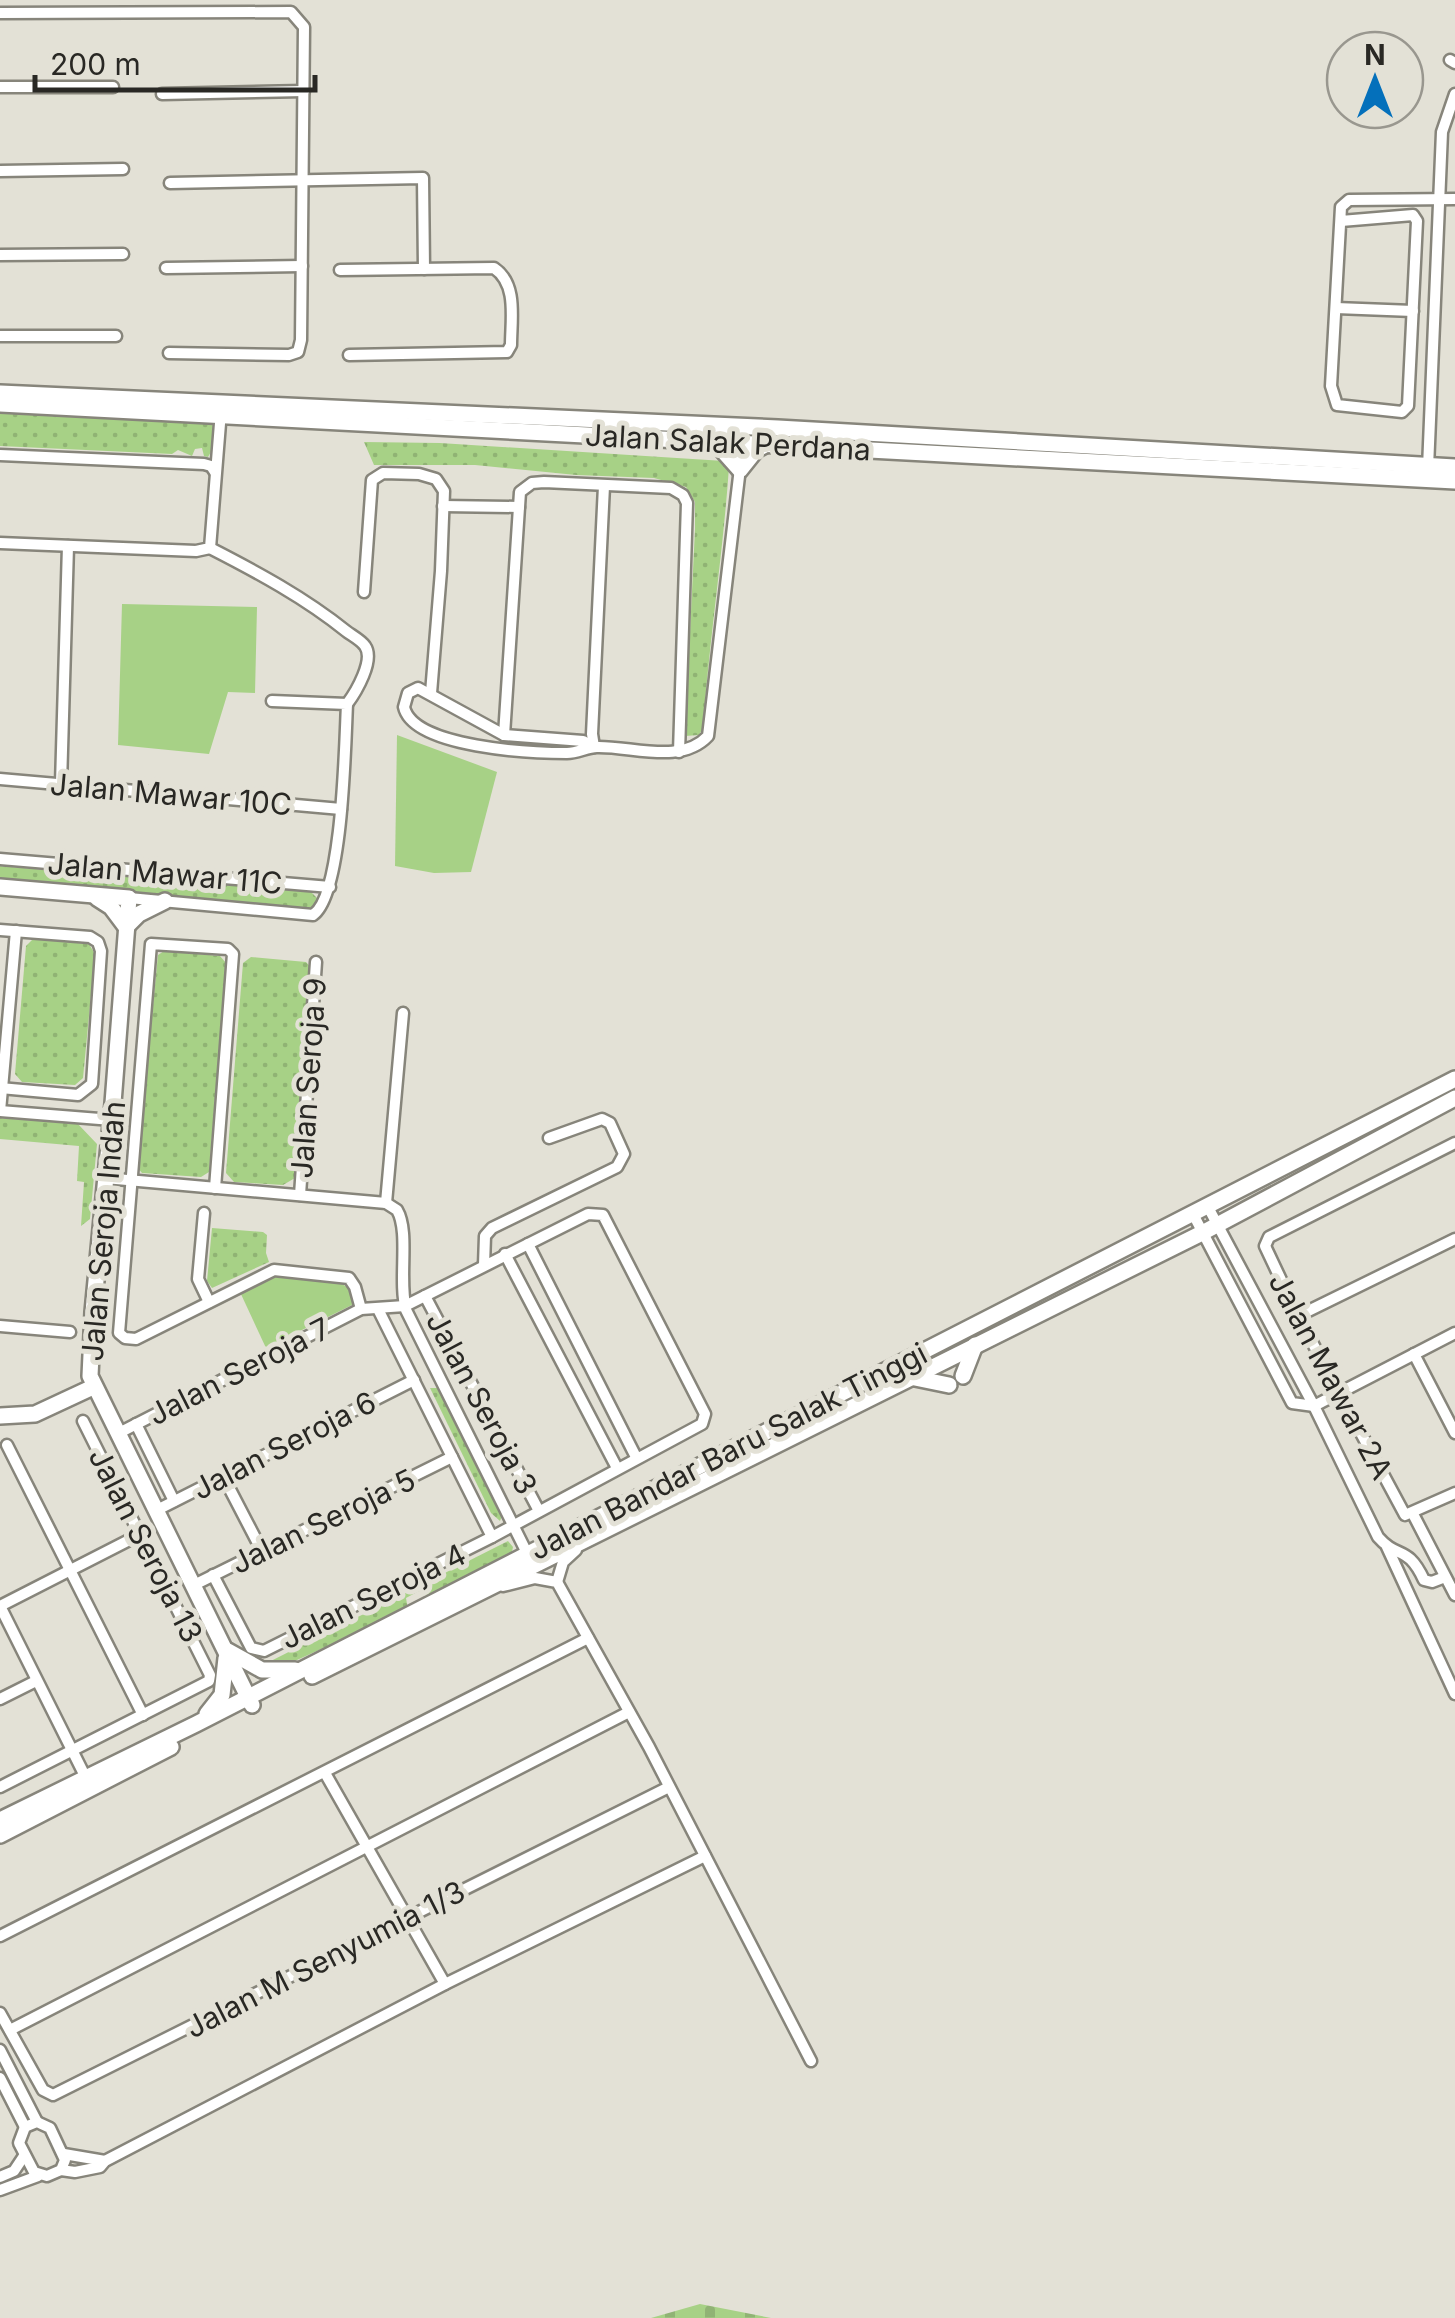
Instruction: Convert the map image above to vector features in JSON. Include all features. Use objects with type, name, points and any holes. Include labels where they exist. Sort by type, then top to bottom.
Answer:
[{"type":"street","points":[[0,13],[291,12],[304,27],[298,352],[169,353]]},
{"type":"street","points":[[0,86],[113,87]]},
{"type":"street","points":[[162,94],[304,91]]},
{"type":"street","points":[[1428,472],[1442,132],[1455,94]]},
{"type":"street","points":[[0,171],[123,169]]},
{"type":"street","points":[[170,183],[424,178],[424,269]]},
{"type":"street","points":[[1340,221],[1414,215],[1417,221],[1408,406],[1402,412],[1337,404],[1332,386],[1340,221],[1341,207],[1349,200],[1455,200]]},
{"type":"street","points":[[0,255],[124,254]]},
{"type":"street","points":[[166,268],[302,266]]},
{"type":"street","points":[[340,270],[494,268],[510,286],[511,345],[507,352],[349,355]]},
{"type":"street","points":[[1336,308],[1413,311]]},
{"type":"street","points":[[0,336],[116,336]]},
{"type":"street","name":"Jalan Salak Perdana","points":[[0,393],[716,442],[743,435],[768,444],[1048,452]]},
{"type":"street","name":"Jalan Salak Perdana","points":[[0,404],[221,409],[1428,472],[1455,467]]},
{"type":"street","points":[[210,548],[221,409]]},
{"type":"street","points":[[594,746],[573,753],[502,752],[474,746],[427,730],[406,714],[408,692],[418,688],[431,692],[504,735],[679,752],[702,743],[708,736],[743,435]]},
{"type":"street","points":[[716,442],[740,470]]},
{"type":"street","points":[[740,470],[748,458],[768,444]]},
{"type":"street","points":[[0,455],[204,464],[216,472]]},
{"type":"street","name":"Jalan Salak Perdana","points":[[1428,472],[1455,481]]},
{"type":"street","points":[[364,592],[372,480],[382,474],[420,474],[436,479],[444,491],[444,506],[431,692]]},
{"type":"street","points":[[504,735],[518,507],[524,486],[544,482],[678,490],[687,502],[679,752]]},
{"type":"street","points":[[594,746],[604,486]]},
{"type":"street","points":[[444,506],[518,507]]},
{"type":"street","points":[[0,543],[196,551],[210,548],[327,616],[366,646],[368,655],[358,688],[347,704],[341,808],[330,887],[324,904],[313,914],[0,888]]},
{"type":"street","points":[[61,784],[68,546]]},
{"type":"street","points":[[272,701],[347,704]]},
{"type":"street","name":"Jalan Mawar 10C","points":[[0,779],[341,808]]},
{"type":"street","name":"Jalan Mawar 11C","points":[[0,859],[330,887]]},
{"type":"street","points":[[93,895],[111,907],[126,927],[139,914],[165,902]]},
{"type":"street","name":"Jalan Seroja Indah","points":[[129,898],[90,1370],[94,1387],[250,1701]]},
{"type":"street","points":[[0,930],[90,937],[98,942],[101,951],[92,1084],[78,1096],[1,1088]]},
{"type":"street","points":[[16,931],[5,1008],[0,1111],[112,1120]]},
{"type":"street","points":[[215,1188],[233,954],[228,948],[155,943],[149,946],[119,1332],[125,1338],[136,1338],[274,1270],[348,1278],[361,1308],[405,1306],[528,1244],[636,1457]]},
{"type":"street","name":"Jalan Seroja 9","points":[[300,1196],[316,962]]},
{"type":"street","points":[[386,1204],[403,1013]]},
{"type":"street","name":"Jalan Bandar Baru Salak Tinggi","points":[[0,1835],[303,1669],[530,1560],[1455,1079]]},
{"type":"street","name":"Jalan Bandar Baru Salak Tinggi","points":[[0,1820],[483,1591],[530,1560],[607,1529],[1202,1233],[1455,1098]]},
{"type":"street","points":[[484,1265],[485,1236],[492,1228],[617,1167],[624,1154],[610,1122],[602,1119],[549,1138]]},
{"type":"street","name":"Jalan Mawar 2A","points":[[1455,1143],[1269,1236],[1266,1253],[1339,1393],[1455,1595]]},
{"type":"street","points":[[104,1178],[386,1204],[397,1210],[402,1218],[400,1284],[405,1306],[530,1560]]},
{"type":"street","points":[[1200,1210],[1218,1225],[1314,1406],[1387,1547],[1455,1694]]},
{"type":"street","points":[[1200,1210],[1202,1233],[1292,1403],[1314,1406],[1455,1332]]},
{"type":"street","points":[[204,1212],[198,1280],[209,1302]]},
{"type":"street","name":"Jalan Seroja 4","points":[[213,1575],[252,1648],[264,1650],[492,1537],[702,1424],[705,1414],[604,1215],[588,1214],[528,1244]]},
{"type":"street","points":[[1298,1316],[1455,1239]]},
{"type":"street","points":[[505,1254],[617,1468]]},
{"type":"street","name":"Jalan Seroja 3","points":[[424,1296],[539,1511]]},
{"type":"street","name":"Jalan Seroja 7","points":[[117,1434],[361,1308]]},
{"type":"street","points":[[378,1309],[492,1537]]},
{"type":"street","points":[[0,1326],[70,1332]]},
{"type":"street","points":[[910,1378],[956,1380],[974,1346]]},
{"type":"street","points":[[1414,1354],[1455,1433]]},
{"type":"street","name":"Jalan Seroja 6","points":[[155,1510],[414,1380]]},
{"type":"street","points":[[0,1416],[35,1414],[94,1387]]},
{"type":"street","name":"Jalan Seroja 13","points":[[83,1421],[209,1670],[209,1681],[142,1715]]},
{"type":"street","points":[[136,1424],[174,1501]]},
{"type":"street","points":[[0,1787],[142,1715],[7,1445]]},
{"type":"street","name":"Jalan Seroja 5","points":[[194,1584],[452,1457]]},
{"type":"street","points":[[223,1476],[262,1551]]},
{"type":"street","points":[[1409,1515],[1455,1493]]},
{"type":"street","points":[[607,1529],[566,1558],[557,1582],[669,1786],[811,2060]]},
{"type":"street","points":[[86,1778],[0,1606],[141,1534]]},
{"type":"street","points":[[1387,1547],[1414,1560],[1424,1580],[1449,1579]]},
{"type":"street","points":[[483,1591],[535,1578],[557,1582]]},
{"type":"street","points":[[0,1936],[588,1638]]},
{"type":"street","points":[[225,1649],[262,1670],[303,1669]]},
{"type":"street","points":[[196,1724],[222,1695],[227,1666],[225,1649]]},
{"type":"street","points":[[0,1699],[36,1681]]},
{"type":"street","points":[[0,2013],[10,2030],[629,1712]]},
{"type":"street","points":[[325,1773],[445,1984]]},
{"type":"street","name":"Jalan M Senyumia 1/3","points":[[10,2030],[43,2090],[53,2095],[669,1786]]},
{"type":"street","points":[[0,2190],[61,2170],[92,2170],[445,1984],[705,1856]]},
{"type":"street","points":[[0,2050],[37,2122],[50,2128],[64,2154],[61,2170]]},
{"type":"street","points":[[0,2078],[25,2127]]},
{"type":"street","points":[[37,2122],[25,2127],[19,2137],[24,2156],[38,2176]]},
{"type":"street","points":[[64,2154],[105,2162]]},
{"type":"street","points":[[0,2177],[14,2171],[24,2156]]},
{"type":"green space","points":[[0,409],[209,421],[215,428],[214,447],[208,457],[202,448],[195,449],[192,456],[178,450],[172,454],[0,446]]},
{"type":"green space","points":[[364,442],[440,443],[724,461],[729,467],[726,500],[703,728],[699,735],[685,736],[695,529],[695,502],[686,487],[654,478],[475,465],[374,465]]},
{"type":"green space","points":[[122,604],[257,607],[255,693],[228,692],[209,754],[118,745]]},
{"type":"green space","points":[[397,735],[497,772],[471,872],[434,873],[395,866]]},
{"type":"green space","points":[[0,866],[311,892],[320,901],[316,910],[307,911],[0,882]]},
{"type":"green space","points":[[33,939],[89,944],[95,954],[83,1078],[75,1085],[22,1082],[15,1074],[26,946]]},
{"type":"green space","points":[[164,951],[220,956],[226,963],[209,1172],[201,1177],[142,1173],[137,1167],[158,955]]},
{"type":"green space","points":[[251,957],[306,962],[313,970],[295,1178],[283,1185],[234,1182],[226,1173],[243,963]]},
{"type":"green space","points":[[0,1118],[78,1124],[97,1144],[90,1219],[81,1226],[84,1182],[77,1181],[79,1146],[0,1139]]},
{"type":"green space","points":[[212,1228],[263,1232],[267,1235],[269,1262],[212,1288],[207,1281]]},
{"type":"green space","points":[[277,1276],[339,1282],[353,1291],[356,1303],[266,1348],[240,1292]]},
{"type":"green space","points":[[430,1388],[439,1388],[502,1516],[500,1521],[491,1513]]},
{"type":"green space","points":[[508,1541],[513,1547],[511,1556],[430,1598],[419,1591],[406,1598],[408,1610],[349,1640],[286,1665],[261,1666]]},
{"type":"green space","points":[[700,2304],[771,2318],[651,2318]]}]
